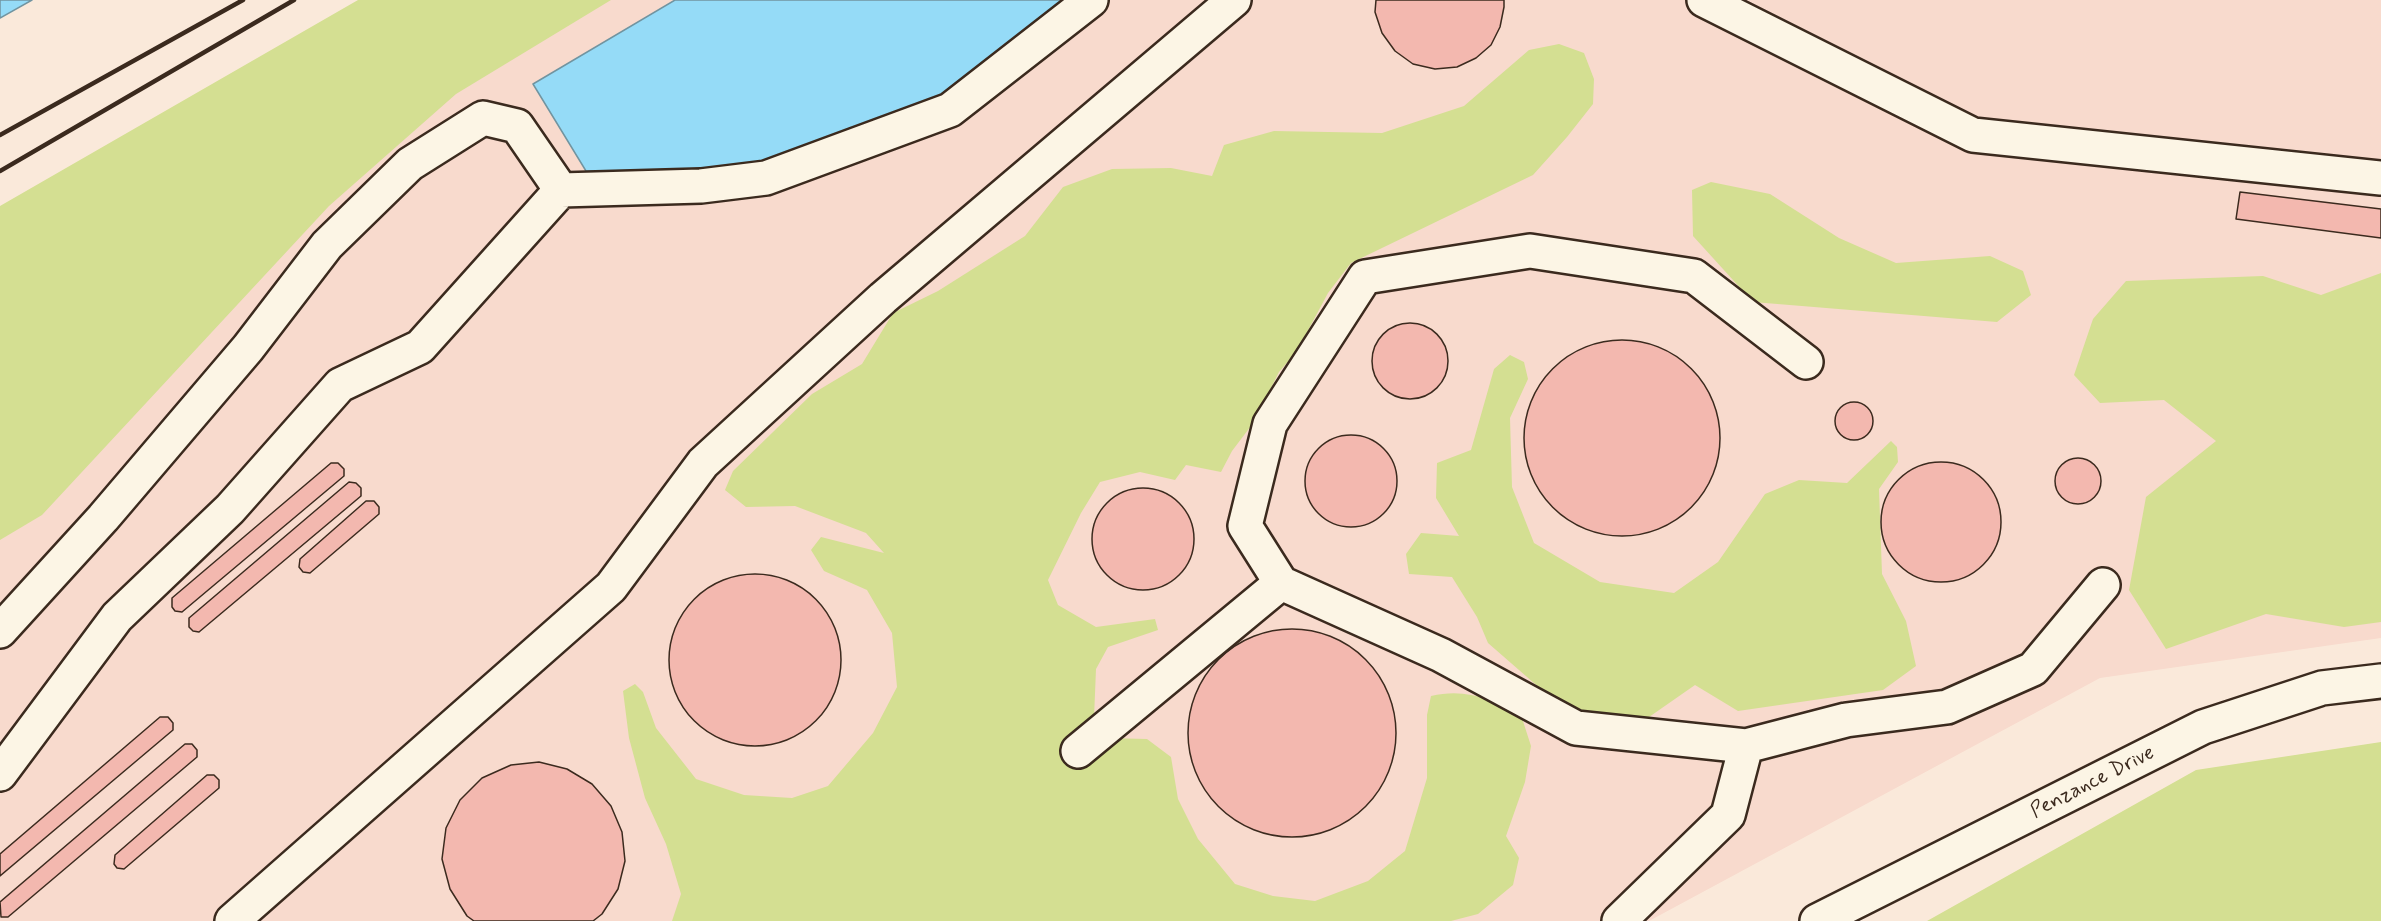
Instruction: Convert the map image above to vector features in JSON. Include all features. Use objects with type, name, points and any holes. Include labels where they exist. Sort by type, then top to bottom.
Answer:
[{"type":"street","points":[[0,774],[117,617],[230,509],[340,385],[420,347],[561,190],[701,186],[766,177],[950,110],[1091,0]]},
{"type":"street","points":[[232,921],[611,586],[712,455],[883,298],[1234,0]]},
{"type":"street","points":[[1704,0],[1972,135],[2381,178]]},
{"type":"street","points":[[0,632],[103,518],[248,348],[327,245],[410,164],[483,118],[517,126],[561,190]]},
{"type":"street","points":[[1806,362],[1694,276],[1530,251],[1365,278],[1270,424],[1245,526],[1281,583],[1442,655],[1576,728],[1746,746],[1846,720],[1947,707],[2033,669],[2103,585]]},
{"type":"street","points":[[1078,751],[1281,583]]},
{"type":"street","name":"Penzance Drive","points":[[1817,921],[2203,727],[2322,688],[2381,681]]},
{"type":"street","points":[[1619,921],[1728,815],[1746,746]]},
{"type":"shaded area","points":[[453,0],[2381,0],[2381,638],[2100,678],[1649,921],[0,921],[0,269]]},
{"type":"green space","points":[[358,0],[611,0],[456,94],[329,206],[42,515],[0,540],[0,206]]},
{"type":"green space","points":[[1559,44],[1584,53],[1594,79],[1593,104],[1533,175],[1351,263],[1328,293],[1297,351],[1279,372],[1254,422],[1232,451],[1221,472],[1186,465],[1175,480],[1140,472],[1100,482],[1081,513],[1048,580],[1058,605],[1096,627],[1155,619],[1158,630],[1108,647],[1096,669],[1094,718],[1106,738],[1147,739],[1171,757],[1178,799],[1198,839],[1235,884],[1273,896],[1315,901],[1368,881],[1405,851],[1427,778],[1427,715],[1431,696],[1456,693],[1478,696],[1521,715],[1531,746],[1525,782],[1506,836],[1519,858],[1513,885],[1478,914],[1451,921],[672,921],[681,894],[666,844],[645,798],[629,738],[623,691],[635,684],[643,692],[656,728],[696,779],[744,795],[792,798],[828,786],[873,733],[897,687],[892,633],[867,590],[824,571],[811,550],[821,537],[884,553],[866,533],[795,506],[746,507],[725,490],[733,471],[812,394],[862,364],[893,313],[938,291],[1025,236],[1063,187],[1112,169],[1171,168],[1212,176],[1224,145],[1274,131],[1382,133],[1464,106],[1529,50]]},
{"type":"green space","points":[[1711,182],[1770,194],[1839,238],[1896,263],[1990,256],[2023,271],[2031,295],[1997,322],[1753,302],[1693,236],[1692,190]]},
{"type":"green space","points":[[2381,273],[2381,622],[2344,627],[2266,614],[2166,649],[2129,590],[2146,497],[2216,441],[2164,400],[2100,403],[2074,375],[2093,319],[2126,281],[2263,276],[2321,295]]},
{"type":"green space","points":[[1510,355],[1524,362],[1528,379],[1510,418],[1512,487],[1534,543],[1600,582],[1674,593],[1718,562],[1765,494],[1799,480],[1847,483],[1891,441],[1897,447],[1898,462],[1879,489],[1882,574],[1906,621],[1916,666],[1883,690],[1738,711],[1695,685],[1639,724],[1558,704],[1488,643],[1477,617],[1452,577],[1409,574],[1406,554],[1421,533],[1459,536],[1436,498],[1437,463],[1471,450],[1494,369]]},
{"type":"green space","points":[[2381,742],[2381,921],[1927,921],[2196,770]]},
{"type":"water","points":[[0,0],[32,0],[0,18]]},
{"type":"water","points":[[675,0],[1068,0],[955,92],[750,171],[695,175],[586,171],[533,84]]},
{"type":"building","points":[[1376,0],[1504,0],[1504,7],[1500,27],[1491,45],[1476,58],[1457,67],[1435,69],[1413,64],[1395,51],[1382,33],[1375,12]]},
{"type":"building","points":[[2240,192],[2381,209],[2381,238],[2236,219]]},
{"type":"building","points":[[1410,323],[1424,326],[1437,334],[1445,347],[1448,361],[1445,375],[1437,388],[1424,396],[1410,399],[1396,396],[1383,388],[1375,375],[1372,361],[1375,347],[1383,334],[1396,326]]},
{"type":"building","points":[[1622,340],[1641,342],[1659,348],[1676,357],[1691,369],[1703,384],[1712,401],[1718,419],[1720,438],[1718,457],[1712,475],[1703,492],[1691,507],[1676,519],[1659,528],[1641,534],[1622,536],[1603,534],[1585,528],[1568,519],[1553,507],[1541,492],[1532,475],[1526,457],[1524,438],[1526,419],[1532,401],[1541,384],[1553,369],[1568,357],[1585,348],[1603,342]]},
{"type":"building","points":[[1854,402],[1868,407],[1873,421],[1868,435],[1854,440],[1840,435],[1835,421],[1840,407]]},
{"type":"building","points":[[1351,435],[1369,439],[1383,449],[1393,463],[1397,481],[1393,499],[1383,513],[1369,523],[1351,527],[1333,523],[1319,513],[1309,499],[1305,481],[1309,463],[1319,449],[1333,439]]},
{"type":"building","points":[[2078,458],[2087,459],[2095,464],[2100,472],[2100,490],[2095,498],[2087,503],[2078,504],[2069,503],[2061,498],[2056,490],[2055,481],[2056,472],[2061,464],[2069,459]]},
{"type":"building","points":[[1941,462],[1964,466],[1984,479],[1997,499],[2001,522],[1997,545],[1984,565],[1964,578],[1941,582],[1918,578],[1898,565],[1885,545],[1881,522],[1885,499],[1898,479],[1918,466]]},
{"type":"building","points":[[331,463],[338,463],[344,469],[344,476],[182,612],[175,611],[172,607],[172,598]]},
{"type":"building","points":[[349,482],[356,483],[361,488],[361,496],[199,632],[189,627],[189,618]]},
{"type":"building","points":[[1143,488],[1162,492],[1179,503],[1190,520],[1194,539],[1190,558],[1179,575],[1162,586],[1143,590],[1124,586],[1107,575],[1096,558],[1092,539],[1096,520],[1107,503],[1124,492]]},
{"type":"building","points":[[366,501],[374,501],[379,507],[379,514],[310,573],[303,572],[299,567],[300,559]]},
{"type":"building","points":[[755,574],[788,581],[803,588],[816,599],[827,612],[834,627],[841,660],[834,693],[827,708],[816,721],[803,732],[788,739],[755,746],[722,739],[707,732],[694,721],[683,708],[676,693],[669,660],[676,627],[683,612],[694,599],[707,588],[722,581]]},
{"type":"building","points":[[1292,629],[1312,631],[1332,637],[1366,659],[1388,693],[1394,713],[1396,733],[1394,753],[1388,773],[1366,807],[1332,829],[1312,835],[1292,837],[1272,835],[1252,829],[1218,807],[1196,773],[1190,753],[1188,733],[1190,713],[1196,693],[1218,659],[1252,637],[1272,631]]},
{"type":"building","points":[[160,717],[168,717],[173,723],[173,730],[0,876],[0,854]]},
{"type":"building","points":[[185,744],[192,744],[197,750],[197,757],[8,917],[1,917],[0,902]]},
{"type":"building","points":[[539,762],[567,769],[592,784],[611,806],[622,832],[625,861],[618,889],[602,914],[593,921],[474,921],[467,916],[450,889],[442,859],[446,828],[460,800],[482,778],[511,765]]},
{"type":"building","points":[[207,775],[214,775],[219,780],[219,788],[124,869],[117,868],[114,864],[115,855]]},
{"type":"railway","points":[[0,135],[243,0]]},
{"type":"railway","points":[[0,171],[294,0]]}]
